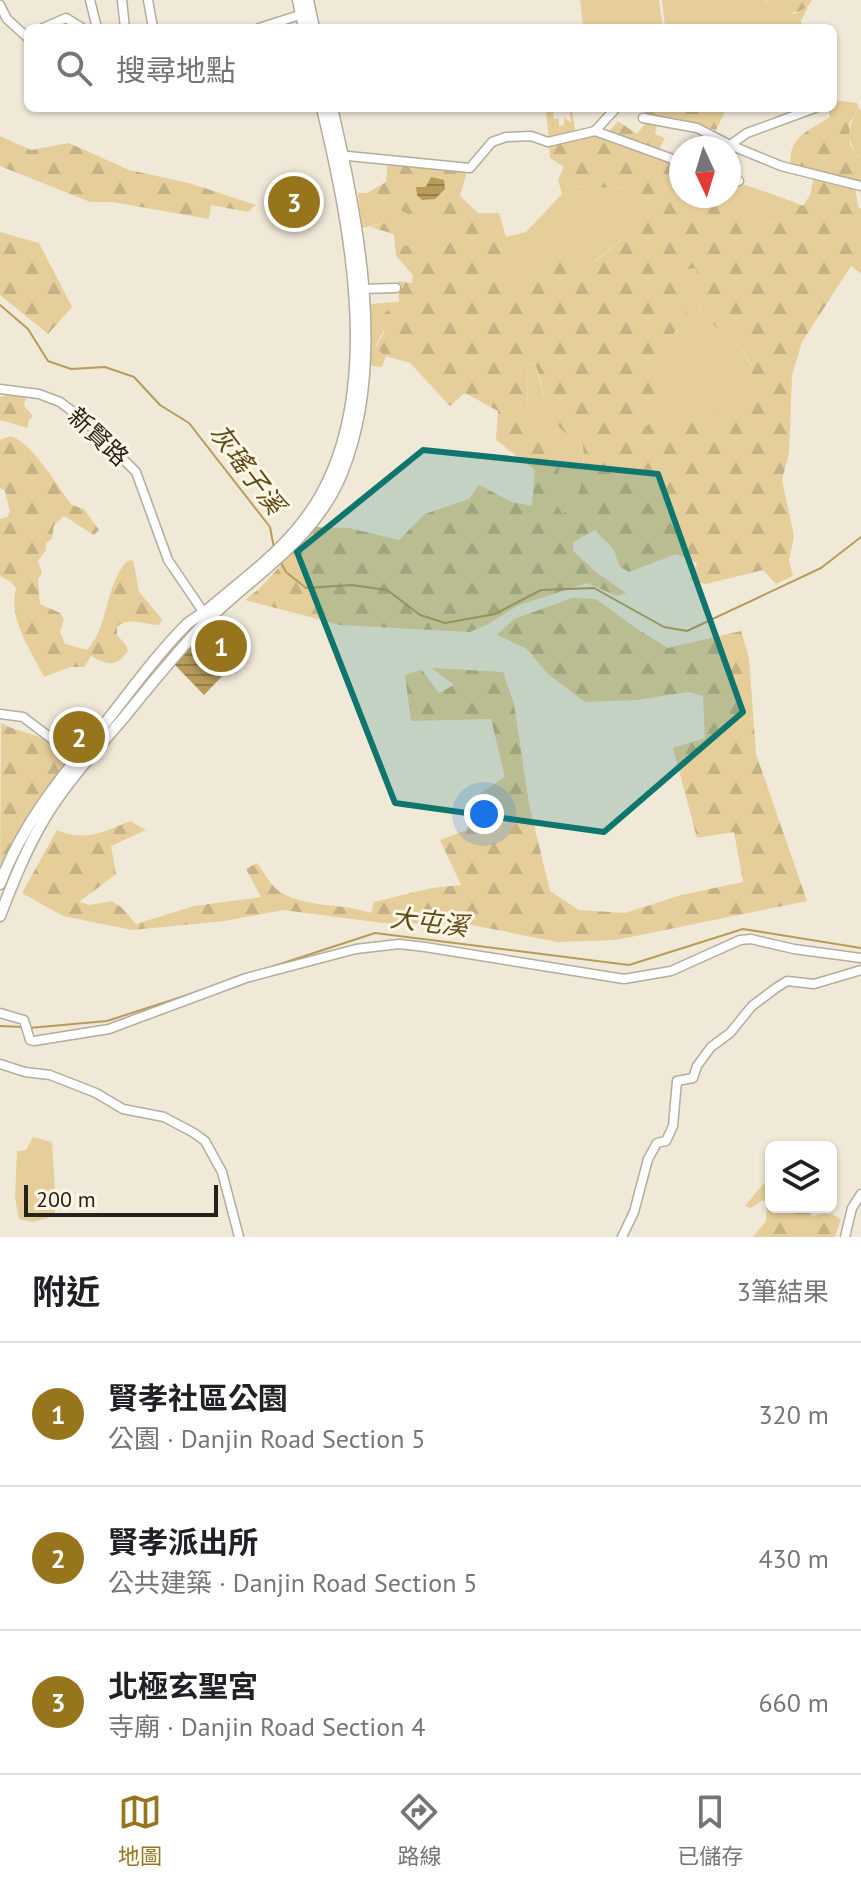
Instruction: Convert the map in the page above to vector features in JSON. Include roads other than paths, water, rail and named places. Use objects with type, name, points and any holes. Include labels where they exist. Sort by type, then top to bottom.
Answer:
[{"type":"main road","points":[[298,0],[312,24]]},
{"type":"main road","points":[[305,24],[308,0]]},
{"type":"main road","points":[[0,884],[38,808],[206,616],[306,531],[341,475],[356,427],[363,372],[362,289],[353,203],[323,112]]},
{"type":"main road","points":[[285,548],[317,503],[334,471],[351,408],[354,290],[333,112]]},
{"type":"main road","points":[[206,616],[232,600],[267,564]]},
{"type":"main road","points":[[0,916],[46,816],[81,761]]},
{"type":"street","points":[[90,0],[96,24]]},
{"type":"street","points":[[122,0],[125,24]]},
{"type":"street","points":[[148,0],[152,24]]},
{"type":"street","points":[[0,5],[7,19],[24,34]]},
{"type":"street","points":[[272,24],[306,13]]},
{"type":"street","points":[[52,24],[66,18],[76,24]]},
{"type":"street","points":[[595,131],[612,112]]},
{"type":"street","points":[[640,112],[643,118]]},
{"type":"street","points":[[741,137],[804,112]]},
{"type":"street","points":[[643,118],[675,124]]},
{"type":"street","points":[[643,118],[697,128],[711,136]]},
{"type":"street","points":[[338,155],[470,168],[492,142],[506,137],[531,136],[548,142],[595,131],[669,158]]},
{"type":"street","points":[[741,151],[781,166],[861,186]]},
{"type":"street","points":[[362,289],[396,288]]},
{"type":"street","name":"新賢路","points":[[0,389],[39,394],[60,402],[84,420],[136,472],[168,560],[206,616]]},
{"type":"street","points":[[0,714],[23,717],[81,761]]},
{"type":"street","points":[[0,1013],[24,1020],[28,1036],[34,1041],[109,1029],[246,978],[356,949],[399,944],[624,979],[671,971],[740,940],[751,939],[794,949],[861,958]]},
{"type":"street","points":[[622,1237],[634,1212],[648,1159],[657,1143],[666,1141],[673,1126],[677,1081],[693,1078],[697,1066],[711,1047],[730,1033],[752,1006],[787,981],[814,984],[861,970]]},
{"type":"street","points":[[0,1064],[25,1072],[50,1075],[96,1093],[123,1109],[164,1117],[194,1133],[205,1141],[222,1172],[239,1237]]},
{"type":"street","points":[[845,1237],[848,1219],[861,1194]]},
{"type":"waterway","name":"灰瑤子溪","points":[[0,305],[28,329],[48,361],[71,369],[105,367],[134,377],[160,405],[189,423],[270,527],[274,548]]},
{"type":"waterway","name":"灰瑤子溪","points":[[280,561],[286,572],[306,588],[352,585],[387,590],[420,615],[445,623],[495,614],[541,590],[594,588],[664,627],[687,631],[821,568],[861,537]]},
{"type":"waterway","name":"大屯溪","points":[[268,968],[375,933],[629,965],[743,929],[861,948]]},
{"type":"waterway","name":"大屯溪","points":[[29,1028],[107,1021],[209,988]]},
{"type":"waterway","name":"大屯溪","points":[[0,1026],[23,1027]]},
{"type":"place","name":"北極玄聖宮","points":[[294,202]]},
{"type":"place","name":"賢孝社區公園","points":[[221,646]]},
{"type":"place","name":"賢孝派出所","points":[[79,737]]}]
